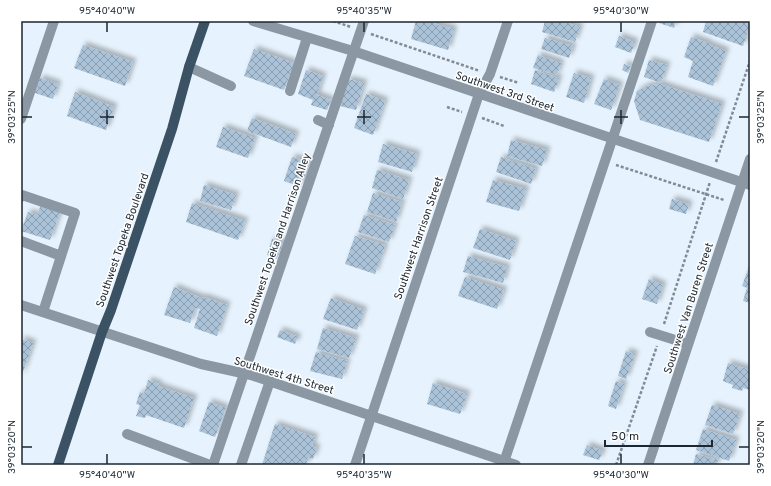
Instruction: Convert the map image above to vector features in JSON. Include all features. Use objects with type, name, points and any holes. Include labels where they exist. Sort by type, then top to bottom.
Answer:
[{"type":"main road","name":"Southwest Topeka Boulevard","points":[[58,465],[172,129],[189,67],[205,21]]},
{"type":"street","points":[[21,119],[54,21]]},
{"type":"street","name":"Southwest 3rd Street","points":[[253,21],[352,52],[746,183]]},
{"type":"street","name":"Southwest Harrison Street","points":[[355,465],[479,94],[490,74],[508,21]]},
{"type":"street","points":[[504,463],[652,21]]},
{"type":"street","name":"Southwest Topeka and Harrison Alley","points":[[212,465],[362,26]]},
{"type":"street","points":[[290,91],[307,38]]},
{"type":"street","points":[[189,67],[231,86]]},
{"type":"street","points":[[318,120],[329,125]]},
{"type":"street","name":"Southwest Van Buren Street","points":[[648,465],[735,204],[746,183],[750,159]]},
{"type":"street","points":[[21,197],[22,195],[75,213],[43,312]]},
{"type":"street","points":[[21,242],[61,256]]},
{"type":"street","name":"Southwest 4th Street","points":[[21,305],[201,364],[244,373],[270,381],[372,415],[504,463],[516,465]]},
{"type":"street","points":[[650,332],[688,344]]},
{"type":"street","points":[[241,465],[270,381]]},
{"type":"street","points":[[127,434],[212,465]]},
{"type":"path","points":[[333,21],[362,26],[490,74],[519,82]]},
{"type":"path","points":[[616,465],[750,61]]},
{"type":"path","points":[[604,161],[735,204]]},
{"type":"building","points":[[416,21],[426,21],[454,29],[448,50],[411,39]]},
{"type":"building","points":[[545,21],[561,21],[580,27],[575,42],[542,32]]},
{"type":"building","points":[[659,21],[676,21],[674,28],[659,23]]},
{"type":"building","points":[[706,21],[740,21],[750,24],[743,46],[703,32]]},
{"type":"building","points":[[619,36],[635,42],[631,53],[615,47]]},
{"type":"building","points":[[691,37],[726,51],[713,86],[688,77],[693,61],[684,57]]},
{"type":"building","points":[[545,38],[573,46],[569,58],[541,49]]},
{"type":"building","points":[[83,45],[133,62],[125,86],[74,68]]},
{"type":"building","points":[[254,49],[294,63],[284,90],[244,76]]},
{"type":"building","points":[[538,55],[561,63],[557,75],[533,68]]},
{"type":"building","points":[[649,60],[667,65],[661,83],[644,77]]},
{"type":"building","points":[[624,64],[631,66],[628,73],[622,70]]},
{"type":"building","points":[[306,70],[323,76],[317,95],[331,100],[327,110],[311,105],[313,100],[298,94]]},
{"type":"building","points":[[535,70],[559,78],[554,92],[531,84]]},
{"type":"building","points":[[574,73],[591,78],[584,103],[566,97]]},
{"type":"building","points":[[40,78],[58,84],[53,99],[35,93]]},
{"type":"building","points":[[348,79],[364,83],[356,110],[340,106]]},
{"type":"building","points":[[604,79],[620,85],[611,110],[594,104]]},
{"type":"building","points":[[660,84],[722,104],[709,142],[640,120],[634,101],[637,91],[646,86]]},
{"type":"building","points":[[75,92],[114,107],[106,130],[67,116]]},
{"type":"building","points":[[366,94],[385,101],[373,135],[354,128]]},
{"type":"building","points":[[252,118],[296,134],[291,147],[247,131]]},
{"type":"building","points":[[223,127],[255,138],[248,158],[216,147]]},
{"type":"building","points":[[511,140],[547,150],[542,166],[507,156]]},
{"type":"building","points":[[383,144],[417,154],[412,172],[378,162]]},
{"type":"building","points":[[292,157],[309,162],[301,187],[284,181]]},
{"type":"building","points":[[501,157],[536,169],[531,184],[496,172]]},
{"type":"building","points":[[377,170],[409,180],[403,199],[372,188]]},
{"type":"building","points":[[493,180],[526,189],[519,211],[486,202]]},
{"type":"building","points":[[204,185],[236,195],[231,210],[200,201]]},
{"type":"building","points":[[373,193],[402,202],[396,222],[367,212]]},
{"type":"building","points":[[672,199],[689,204],[686,214],[669,209]]},
{"type":"building","points":[[192,203],[245,221],[238,240],[186,222]]},
{"type":"building","points":[[41,205],[60,212],[50,240],[21,231],[28,212],[37,215]]},
{"type":"building","points":[[364,215],[395,225],[389,242],[358,232]]},
{"type":"building","points":[[480,229],[516,241],[510,260],[473,248]]},
{"type":"building","points":[[355,236],[385,245],[381,259],[371,256],[380,259],[375,274],[345,264]]},
{"type":"building","points":[[272,239],[283,242],[277,259],[267,255]]},
{"type":"building","points":[[468,256],[507,267],[503,283],[463,272]]},
{"type":"building","points":[[750,264],[750,303],[743,301],[747,288],[742,286]]},
{"type":"building","points":[[465,277],[504,290],[497,309],[458,296]]},
{"type":"building","points":[[649,279],[663,285],[657,304],[642,299]]},
{"type":"building","points":[[174,287],[199,297],[204,297],[227,305],[217,336],[194,328],[200,309],[195,308],[190,323],[164,315]]},
{"type":"building","points":[[331,298],[364,310],[357,330],[323,319]]},
{"type":"building","points":[[323,328],[356,338],[349,358],[317,349]]},
{"type":"building","points":[[280,330],[298,337],[295,344],[277,337]]},
{"type":"building","points":[[21,339],[33,343],[21,378]]},
{"type":"building","points":[[626,351],[635,354],[626,379],[618,376]]},
{"type":"building","points":[[316,352],[347,361],[342,379],[310,371]]},
{"type":"building","points":[[728,363],[750,370],[750,390],[743,388],[742,391],[732,388],[733,385],[723,381]]},
{"type":"building","points":[[148,380],[159,384],[158,386],[194,398],[184,428],[146,415],[145,418],[136,416],[140,405],[136,404],[140,392],[144,394]]},
{"type":"building","points":[[616,381],[624,384],[616,409],[608,406]]},
{"type":"building","points":[[433,383],[467,394],[460,414],[427,404]]},
{"type":"building","points":[[209,402],[226,408],[215,437],[199,431]]},
{"type":"building","points":[[712,405],[740,414],[733,434],[705,425]]},
{"type":"building","points":[[275,424],[315,437],[312,446],[317,448],[313,459],[308,458],[306,465],[262,465]]},
{"type":"building","points":[[703,429],[736,440],[729,461],[696,450]]},
{"type":"building","points":[[587,445],[603,451],[599,460],[583,455]]},
{"type":"building","points":[[696,454],[718,460],[717,465],[693,465]]}]
